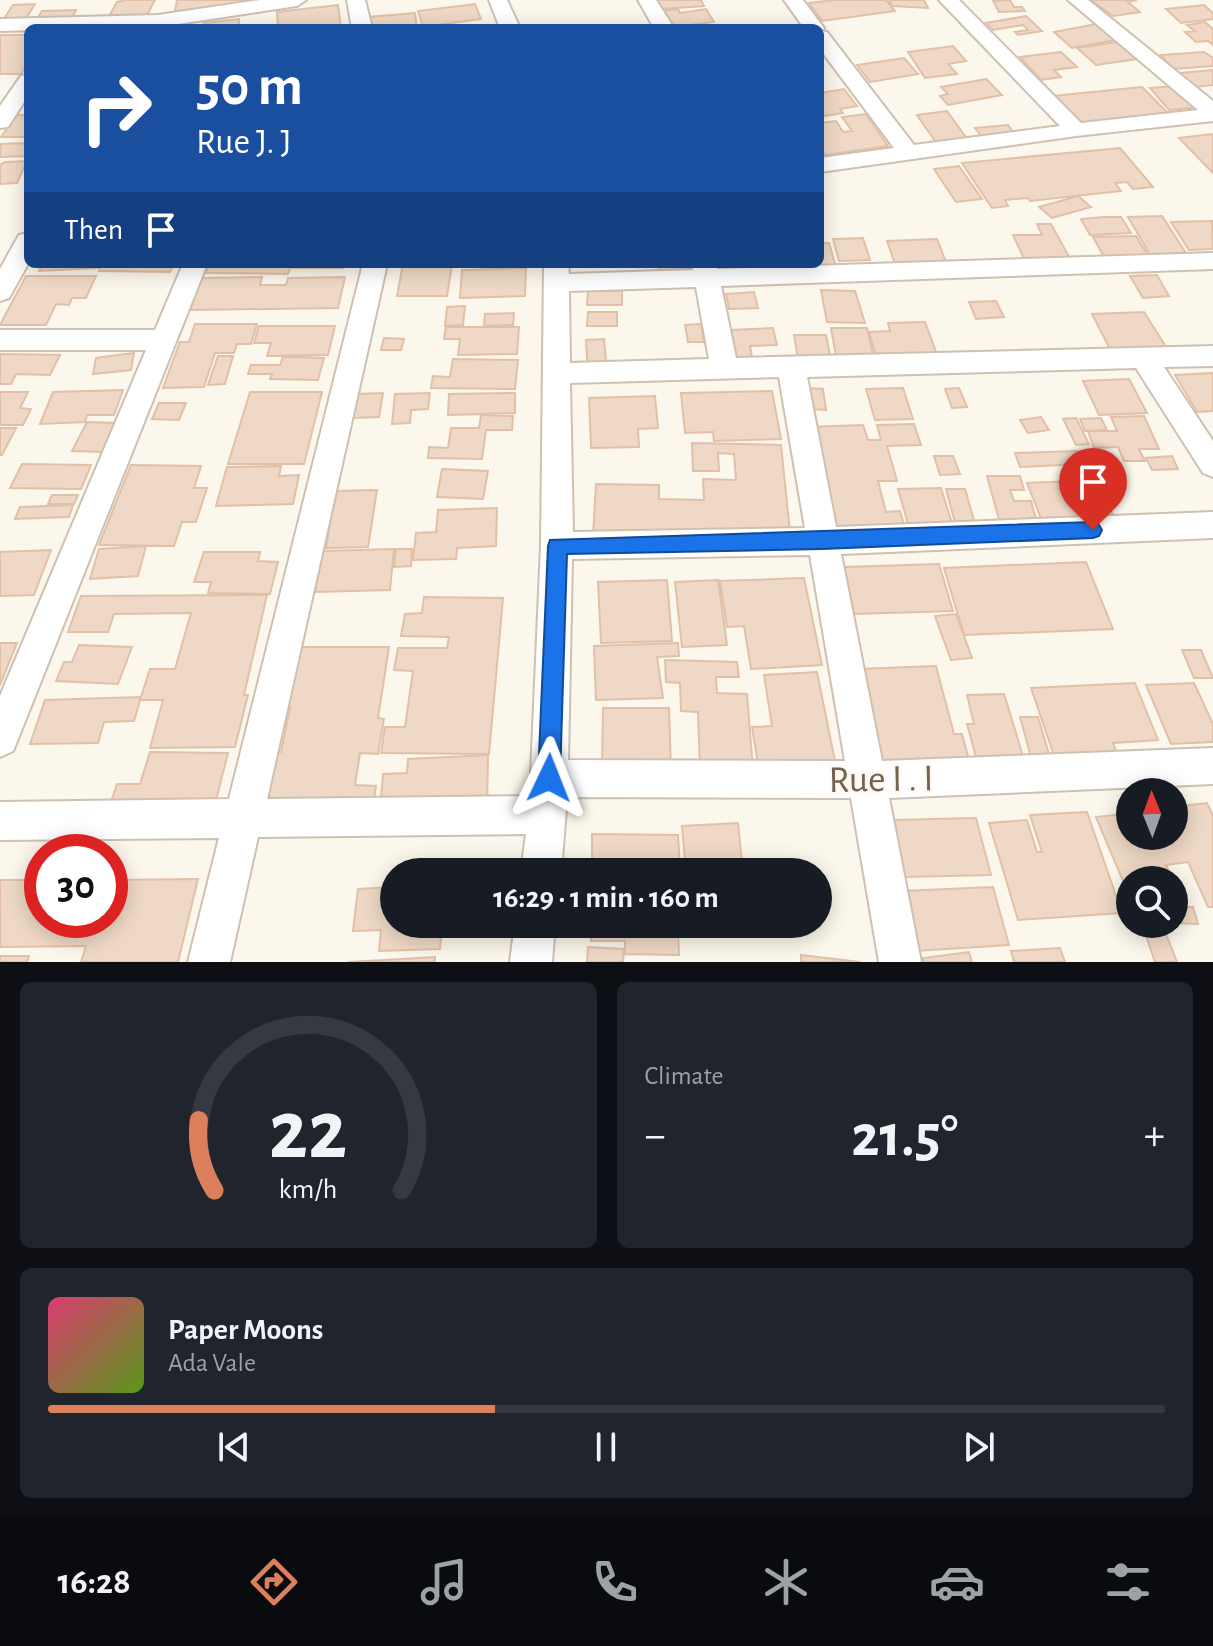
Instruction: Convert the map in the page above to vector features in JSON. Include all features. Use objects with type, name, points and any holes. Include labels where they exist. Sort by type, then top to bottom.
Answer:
[{"type":"street","points":[[156,24],[168,0]]},
{"type":"street","points":[[64,24],[156,24],[297,0]]},
{"type":"street","points":[[356,0],[361,24]]},
{"type":"street","points":[[498,0],[508,24]]},
{"type":"street","points":[[647,0],[662,24]]},
{"type":"street","points":[[793,0],[811,24]]},
{"type":"street","points":[[948,0],[1076,130]]},
{"type":"street","points":[[1077,0],[1213,114]]},
{"type":"street","points":[[0,25],[24,25]]},
{"type":"street","points":[[824,41],[907,151]]},
{"type":"street","points":[[0,122],[24,86]]},
{"type":"street","points":[[824,164],[907,151],[1213,114]]},
{"type":"street","points":[[3,281],[24,247]]},
{"type":"street","points":[[543,858],[548,815],[557,546],[556,274],[1213,261]]},
{"type":"street","points":[[0,739],[193,268]]},
{"type":"street","points":[[209,962],[374,268]]},
{"type":"street","points":[[705,272],[724,368]]},
{"type":"street","points":[[0,340],[164,340]]},
{"type":"street","points":[[557,373],[1213,356]]},
{"type":"street","points":[[1143,357],[1213,465]]},
{"type":"street","points":[[791,366],[900,962]]},
{"type":"street","points":[[557,546],[822,541],[1213,525]]},
{"type":"street","name":"Rue I . I","points":[[549,778],[865,780],[1213,766]]},
{"type":"street","points":[[0,821],[548,815]]},
{"type":"street","points":[[531,962],[534,938]]},
{"type":"building","points":[[155,0],[146,17],[108,18],[117,2]]},
{"type":"building","points":[[177,0],[274,0],[274,1],[175,11]]},
{"type":"building","points":[[657,0],[701,0],[704,6],[660,9]]},
{"type":"building","points":[[886,0],[895,11],[822,21],[809,3]]},
{"type":"building","points":[[889,0],[924,0],[928,8],[892,6]]},
{"type":"building","points":[[1010,0],[1014,7],[1022,7],[1025,11],[999,12],[993,1]]},
{"type":"building","points":[[1091,0],[1137,0],[1128,2],[1140,12],[1113,16]]},
{"type":"building","points":[[35,4],[25,20],[3,20],[13,5]]},
{"type":"building","points":[[475,4],[481,19],[422,24],[418,11]]},
{"type":"building","points":[[338,5],[340,24],[278,24],[277,12]]},
{"type":"building","points":[[1204,5],[1213,13],[1213,19],[1181,23],[1166,9]]},
{"type":"building","points":[[678,9],[680,13],[706,9],[714,22],[671,24],[663,11]]},
{"type":"building","points":[[76,10],[71,20],[36,21],[42,11]]},
{"type":"building","points":[[415,13],[416,24],[368,24],[368,17]]},
{"type":"building","points":[[1026,16],[1042,31],[1018,35],[1015,32],[1028,30],[1023,25],[993,30],[986,23]]},
{"type":"building","points":[[239,19],[239,24],[204,23]]},
{"type":"building","points":[[1205,22],[1213,29],[1213,45],[1208,41],[1196,42],[1185,32],[1195,31],[1187,25]]},
{"type":"building","points":[[1096,24],[1115,40],[1072,48],[1054,32]]},
{"type":"building","points":[[0,35],[24,35],[24,69],[21,74],[0,74]]},
{"type":"building","points":[[1117,42],[1137,59],[1096,65],[1077,48]]},
{"type":"building","points":[[953,46],[966,61],[948,64],[957,74],[925,78],[908,52]]},
{"type":"building","points":[[1061,52],[1077,67],[1054,70],[1061,77],[1041,80],[1020,57]]},
{"type":"building","points":[[1204,52],[1213,58],[1213,66],[1173,69],[1161,55]]},
{"type":"building","points":[[904,58],[918,74],[870,82],[857,65]]},
{"type":"building","points":[[1213,70],[1213,85],[1194,87],[1180,73]]},
{"type":"building","points":[[986,79],[1002,95],[948,105],[940,96],[948,94],[941,87]]},
{"type":"building","points":[[1174,86],[1201,107],[1169,110],[1150,88]]},
{"type":"building","points":[[1142,87],[1168,113],[1081,128],[1052,96]]},
{"type":"building","points":[[844,89],[857,106],[840,109],[843,113],[825,116],[824,92]]},
{"type":"building","points":[[947,111],[968,140],[937,144],[917,115]]},
{"type":"building","points":[[866,114],[888,146],[825,155],[824,122],[836,121],[843,132],[852,131],[842,117]]},
{"type":"building","points":[[17,115],[24,115],[24,137],[1,137]]},
{"type":"building","points":[[1008,125],[1014,134],[982,137],[975,128]]},
{"type":"building","points":[[1213,134],[1213,173],[1179,138]]},
{"type":"building","points":[[24,143],[24,156],[0,157],[1,144]]},
{"type":"building","points":[[1120,148],[1153,187],[1133,189],[1127,182],[1115,183],[1121,191],[1030,201],[1028,198],[1005,200],[1008,206],[992,208],[962,163]]},
{"type":"building","points":[[24,161],[17,183],[0,184],[0,165]]},
{"type":"building","points":[[959,166],[982,199],[956,202],[934,169]]},
{"type":"building","points":[[1078,196],[1091,207],[1052,218],[1039,207]]},
{"type":"building","points":[[1162,216],[1188,256],[1152,258],[1128,217]]},
{"type":"building","points":[[1121,217],[1131,233],[1090,235],[1081,219]]},
{"type":"building","points":[[1212,221],[1213,249],[1189,250],[1171,222]]},
{"type":"building","points":[[1037,224],[1051,224],[1072,262],[1026,263],[1013,235],[1042,235]]},
{"type":"building","points":[[1136,236],[1152,262],[1108,264],[1093,237]]},
{"type":"building","points":[[863,238],[870,260],[839,261],[833,239]]},
{"type":"building","points":[[937,239],[946,262],[895,264],[887,241]]},
{"type":"building","points":[[824,243],[829,243],[837,271],[799,272],[798,268],[824,268]]},
{"type":"building","points":[[40,268],[98,268],[39,271]]},
{"type":"building","points":[[100,268],[172,268],[170,272],[99,271]]},
{"type":"building","points":[[208,268],[290,268],[288,274],[206,273]]},
{"type":"building","points":[[402,268],[452,268],[447,296],[397,296]]},
{"type":"building","points":[[526,268],[525,296],[460,298],[462,270]]},
{"type":"building","points":[[658,268],[702,268],[703,279],[660,281]]},
{"type":"building","points":[[1157,275],[1169,296],[1143,298],[1130,276]]},
{"type":"building","points":[[26,276],[96,276],[86,298],[72,298],[69,305],[56,304],[46,325],[0,325]]},
{"type":"building","points":[[262,277],[260,285],[286,285],[288,278],[345,277],[338,308],[190,310],[202,278]]},
{"type":"building","points":[[588,290],[622,291],[622,305],[587,305]]},
{"type":"building","points":[[821,290],[855,291],[865,323],[827,322]]},
{"type":"building","points":[[754,292],[758,308],[729,309],[726,294]]},
{"type":"building","points":[[996,301],[1004,317],[976,319],[969,302]]},
{"type":"building","points":[[465,306],[463,325],[445,326],[447,307]]},
{"type":"building","points":[[588,312],[617,312],[617,326],[587,326]]},
{"type":"building","points":[[1144,312],[1170,353],[1113,355],[1092,314]]},
{"type":"building","points":[[514,313],[513,325],[484,326],[485,314]]},
{"type":"building","points":[[925,322],[939,360],[878,362],[869,332],[890,331],[888,323]]},
{"type":"building","points":[[195,324],[257,324],[251,344],[237,344],[234,353],[215,353],[204,387],[163,388],[180,342],[189,342]]},
{"type":"building","points":[[701,324],[704,342],[688,342],[685,325]]},
{"type":"building","points":[[259,326],[335,326],[328,355],[267,356],[271,343],[254,343]]},
{"type":"building","points":[[446,327],[519,327],[517,354],[458,355],[460,339],[444,339]]},
{"type":"building","points":[[773,328],[777,345],[750,346],[753,362],[737,363],[731,330]]},
{"type":"building","points":[[831,328],[867,328],[875,363],[837,362]]},
{"type":"building","points":[[794,335],[826,335],[831,360],[798,359]]},
{"type":"building","points":[[384,338],[404,339],[401,350],[381,350]]},
{"type":"building","points":[[604,339],[607,372],[588,373],[586,340]]},
{"type":"building","points":[[134,353],[131,370],[93,374],[96,358]]},
{"type":"building","points":[[0,354],[60,355],[50,375],[16,374],[11,384],[0,384]]},
{"type":"building","points":[[218,356],[233,356],[225,384],[208,385]]},
{"type":"building","points":[[283,357],[324,358],[318,380],[270,379],[272,374],[248,374],[251,365],[280,365]]},
{"type":"building","points":[[453,359],[518,360],[515,389],[431,388],[433,376],[450,377]]},
{"type":"building","points":[[1213,373],[1213,411],[1197,412],[1175,375]]},
{"type":"building","points":[[1129,379],[1147,413],[1099,415],[1083,381]]},
{"type":"building","points":[[806,388],[823,389],[826,410],[809,409]]},
{"type":"building","points":[[903,388],[913,419],[875,420],[866,389]]},
{"type":"building","points":[[959,388],[967,407],[952,408],[945,389]]},
{"type":"building","points":[[123,390],[114,415],[87,415],[85,422],[40,424],[53,392]]},
{"type":"building","points":[[772,391],[781,439],[714,441],[713,432],[685,433],[681,393]]},
{"type":"building","points":[[0,392],[28,392],[20,408],[31,409],[23,425],[0,425]]},
{"type":"building","points":[[250,392],[322,392],[304,464],[228,464]]},
{"type":"building","points":[[383,393],[379,417],[353,418],[357,394]]},
{"type":"building","points":[[430,393],[428,409],[411,410],[410,423],[392,424],[395,394]]},
{"type":"building","points":[[515,393],[515,413],[448,415],[449,394]]},
{"type":"building","points":[[655,396],[658,428],[638,429],[639,447],[591,448],[589,398]]},
{"type":"building","points":[[159,403],[186,403],[179,420],[152,419]]},
{"type":"building","points":[[481,415],[513,416],[512,430],[486,430],[482,459],[428,458],[429,447],[448,448],[451,428],[479,428]]},
{"type":"building","points":[[1144,416],[1159,449],[1139,449],[1145,461],[1124,461],[1118,447],[1094,448],[1088,431],[1117,431],[1111,417]]},
{"type":"building","points":[[1041,417],[1049,430],[1028,433],[1020,420]]},
{"type":"building","points":[[1076,418],[1089,444],[1076,445],[1063,419]]},
{"type":"building","points":[[1101,418],[1107,430],[1085,431],[1080,419]]},
{"type":"building","points":[[87,422],[117,423],[103,452],[72,451]]},
{"type":"building","points":[[914,424],[921,445],[887,446],[897,481],[878,481],[886,512],[900,511],[906,532],[834,534],[810,427],[863,425],[868,440],[881,440],[877,425]]},
{"type":"building","points":[[0,428],[16,428],[2,455],[0,455]]},
{"type":"building","points":[[692,443],[781,445],[790,532],[593,537],[596,484],[659,485],[659,499],[704,500],[703,479],[736,480],[734,454],[718,453],[719,471],[693,471]]},
{"type":"building","points":[[1078,451],[1084,464],[1020,467],[1015,453]]},
{"type":"building","points":[[934,456],[953,456],[960,474],[940,475]]},
{"type":"building","points":[[1172,456],[1178,469],[1152,470],[1146,458]]},
{"type":"building","points":[[22,464],[91,465],[81,489],[10,488]]},
{"type":"building","points":[[131,465],[201,466],[194,488],[207,488],[196,522],[182,522],[174,546],[99,545]]},
{"type":"building","points":[[281,466],[279,476],[299,475],[293,504],[216,506],[227,467]]},
{"type":"building","points":[[442,469],[488,471],[483,499],[437,497]]},
{"type":"building","points":[[987,476],[1020,476],[1024,490],[1010,490],[1014,501],[1031,501],[1037,523],[1000,523]]},
{"type":"building","points":[[1097,480],[1117,524],[1044,526],[1027,483]]},
{"type":"building","points":[[941,488],[955,533],[911,534],[898,489]]},
{"type":"building","points":[[946,489],[965,489],[977,531],[957,530]]},
{"type":"building","points":[[377,490],[368,547],[326,548],[335,491]]},
{"type":"building","points":[[52,495],[78,495],[74,504],[48,504]]},
{"type":"building","points":[[73,505],[69,517],[15,519],[20,507]]},
{"type":"building","points":[[497,508],[496,546],[457,548],[456,559],[413,560],[416,533],[436,532],[438,510]]},
{"type":"building","points":[[146,546],[138,576],[90,579],[99,549]]},
{"type":"building","points":[[394,549],[390,590],[315,592],[322,551]]},
{"type":"building","points":[[396,549],[412,549],[411,566],[394,567]]},
{"type":"building","points":[[51,550],[34,595],[0,596],[0,552]]},
{"type":"building","points":[[204,552],[260,552],[258,561],[278,562],[270,594],[208,593],[211,582],[194,582]]},
{"type":"building","points":[[1086,562],[1113,629],[964,635],[944,568]]},
{"type":"building","points":[[939,564],[953,611],[854,614],[844,567]]},
{"type":"building","points":[[804,578],[822,665],[751,669],[744,626],[727,627],[720,581]]},
{"type":"building","points":[[667,580],[672,641],[601,643],[598,582]]},
{"type":"building","points":[[718,580],[727,645],[682,647],[675,582]]},
{"type":"building","points":[[267,595],[235,747],[150,748],[163,700],[140,700],[150,669],[175,669],[191,613],[114,614],[108,632],[68,632],[81,596]]},
{"type":"building","points":[[424,597],[503,598],[489,754],[381,753],[385,727],[405,727],[413,671],[394,670],[398,648],[447,648],[449,637],[401,636],[405,614],[422,613]]},
{"type":"building","points":[[956,614],[972,658],[951,660],[935,616]]},
{"type":"building","points":[[0,643],[17,643],[0,685]]},
{"type":"building","points":[[678,643],[679,656],[657,657],[663,698],[596,700],[594,646]]},
{"type":"building","points":[[79,645],[132,647],[118,684],[56,681],[64,662],[72,662]]},
{"type":"building","points":[[300,647],[389,647],[378,718],[384,719],[378,754],[360,753],[355,785],[376,786],[371,817],[264,817],[278,752],[281,752],[290,708],[286,708]]},
{"type":"building","points":[[1182,650],[1201,650],[1213,678],[1194,678]]},
{"type":"building","points":[[665,660],[737,662],[739,677],[716,677],[717,693],[747,694],[753,770],[700,769],[698,712],[681,711],[680,683],[666,682]]},
{"type":"building","points":[[936,666],[954,734],[962,734],[972,771],[882,775],[859,669]]},
{"type":"building","points":[[817,672],[836,766],[759,770],[752,727],[772,726],[764,675]]},
{"type":"building","points":[[1135,683],[1158,740],[1113,743],[1120,761],[1057,764],[1031,688]]},
{"type":"building","points":[[1194,683],[1213,724],[1213,742],[1171,744],[1146,685]]},
{"type":"building","points":[[1004,694],[1023,756],[976,757],[967,724],[974,724],[967,695]]},
{"type":"building","points":[[141,697],[134,721],[104,722],[98,743],[30,744],[45,700]]},
{"type":"building","points":[[603,708],[669,708],[671,772],[602,771]]},
{"type":"building","points":[[1020,717],[1038,717],[1052,764],[1033,764]]},
{"type":"building","points":[[150,752],[228,753],[213,812],[109,808],[117,784],[140,784]]},
{"type":"building","points":[[488,755],[487,813],[402,818],[404,797],[381,798],[383,774],[407,773],[408,759]]},
{"type":"building","points":[[1207,803],[1213,816],[1213,907],[1208,907],[1188,862],[1166,866],[1117,866],[1096,817],[1116,815],[1116,850],[1188,850],[1188,805]]},
{"type":"building","points":[[1087,812],[1116,896],[1116,913],[1018,920],[989,823],[1027,820],[1037,852],[1042,852],[1030,815]]},
{"type":"building","points":[[976,818],[991,875],[904,877],[893,820]]},
{"type":"building","points":[[738,823],[742,858],[685,858],[682,826]]},
{"type":"building","points":[[592,834],[678,835],[679,858],[592,858]]},
{"type":"building","points":[[198,879],[178,962],[81,962],[86,946],[0,947],[0,880],[24,880],[24,938],[128,938],[128,880]]},
{"type":"building","points":[[993,887],[1009,945],[915,951],[902,891]]},
{"type":"building","points":[[380,888],[380,930],[353,931],[358,889]]},
{"type":"building","points":[[1188,907],[1193,907],[1198,924],[1188,924]]},
{"type":"building","points":[[380,938],[441,938],[440,949],[379,951]]},
{"type":"building","points":[[591,938],[678,938],[679,955],[625,954],[625,941],[591,941]]},
{"type":"building","points":[[1147,938],[1168,938],[1177,962],[1155,962]]},
{"type":"building","points":[[588,947],[624,949],[623,962],[587,962]]},
{"type":"building","points":[[1060,948],[1065,962],[1014,962],[1011,951]]},
{"type":"building","points":[[969,952],[972,962],[924,962],[923,958]]},
{"type":"building","points":[[801,955],[860,962],[801,962]]},
{"type":"building","points":[[0,956],[29,956],[27,962],[0,962]]},
{"type":"building","points":[[435,957],[435,962],[348,962]]},
{"type":"route","points":[[549,778],[557,546],[822,541],[1093,530]]}]
